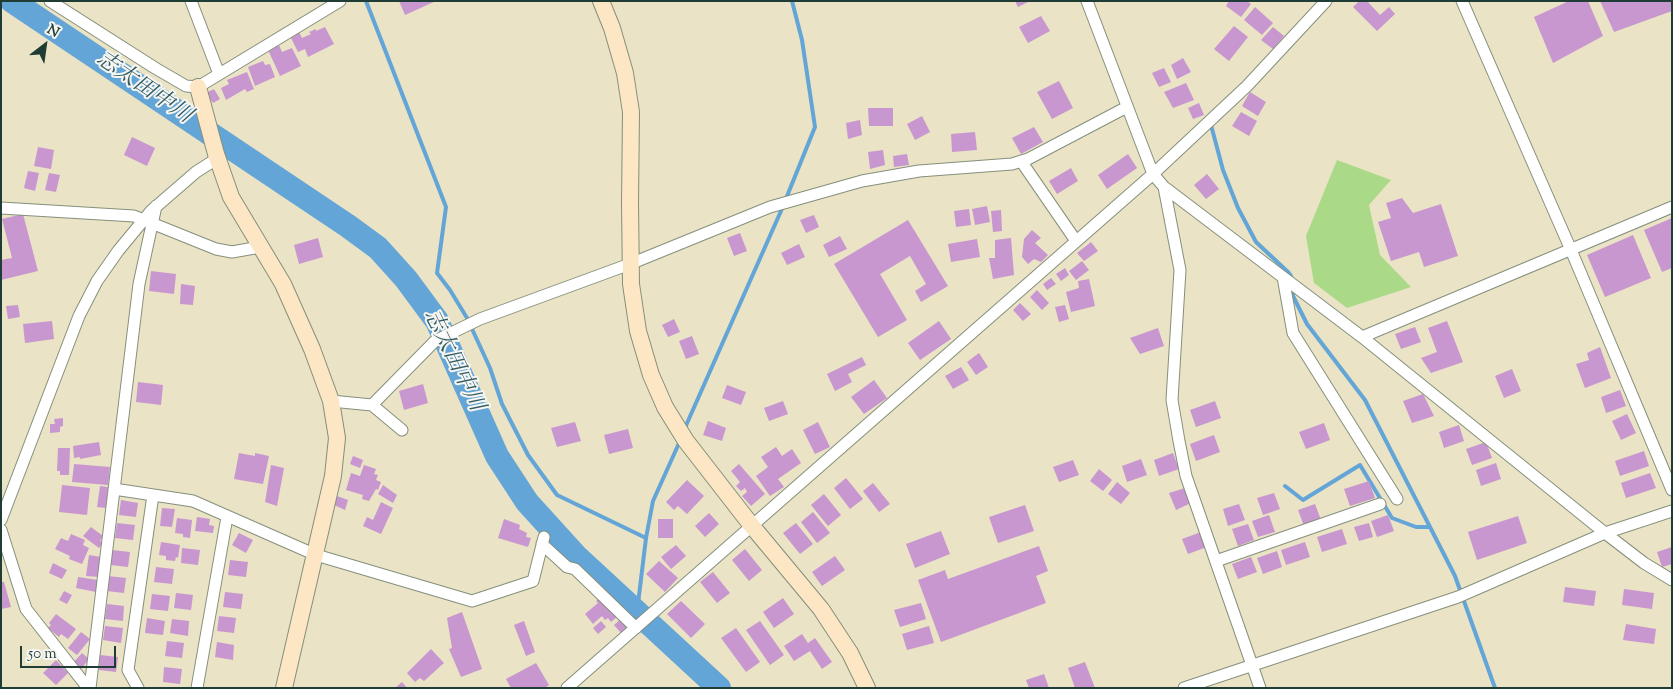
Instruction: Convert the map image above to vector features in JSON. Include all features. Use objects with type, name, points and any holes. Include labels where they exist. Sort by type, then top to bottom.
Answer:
[{"type":"street","points":[[50,1],[155,68],[186,86],[198,87],[340,1]]},
{"type":"street","points":[[191,1],[219,74]]},
{"type":"street","points":[[601,1],[612,28],[624,73],[631,112],[630,264],[638,331],[651,375],[665,407],[686,441],[752,526],[821,609],[850,653],[867,688]]},
{"type":"street","points":[[1088,1],[1153,174],[1164,187],[1362,337],[1605,533],[1644,563],[1672,580]]},
{"type":"street","points":[[568,688],[1153,174],[1247,86],[1326,1]]},
{"type":"street","points":[[1462,1],[1571,250],[1672,490]]},
{"type":"street","points":[[198,87],[217,156],[231,197],[283,284],[312,349],[330,401],[337,438],[333,476],[284,688]]},
{"type":"street","points":[[372,405],[435,340],[474,322],[630,264],[770,207],[862,181],[919,171],[1012,164],[1028,159],[1128,107]]},
{"type":"street","points":[[89,688],[148,222],[156,206],[217,156]]},
{"type":"street","points":[[1021,161],[1076,241]]},
{"type":"street","points":[[1164,187],[1180,270],[1172,400],[1178,441],[1186,476],[1260,688]]},
{"type":"street","points":[[1362,337],[1672,206]]},
{"type":"street","points":[[1,208],[134,216],[216,249],[232,252],[260,247]]},
{"type":"street","points":[[1,520],[79,316],[97,282],[118,251],[148,222]]},
{"type":"street","points":[[1285,278],[1294,333],[1397,499]]},
{"type":"street","points":[[330,401],[372,405],[402,430]]},
{"type":"street","points":[[114,489],[193,501],[316,554],[472,601],[533,582],[543,541],[567,567],[574,570],[638,626]]},
{"type":"street","points":[[138,688],[128,670],[153,495]]},
{"type":"street","points":[[1216,560],[1380,504]]},
{"type":"street","points":[[1184,688],[1462,595],[1605,533],[1672,511]]},
{"type":"street","points":[[197,688],[227,516]]},
{"type":"street","points":[[1,530],[26,609],[89,688]]},
{"type":"green space","points":[[1337,160],[1391,180],[1369,205],[1380,255],[1411,287],[1347,308],[1314,283],[1306,236]]},
{"type":"building","points":[[399,1],[436,1],[405,15]]},
{"type":"building","points":[[1015,1],[1030,1],[1018,7]]},
{"type":"building","points":[[1229,1],[1247,1],[1251,4],[1241,17],[1226,6]]},
{"type":"building","points":[[1359,1],[1367,1],[1380,15],[1389,7],[1395,14],[1377,31],[1353,7]]},
{"type":"building","points":[[1569,1],[1588,1],[1603,36],[1553,63],[1534,17]]},
{"type":"building","points":[[1600,1],[1672,1],[1672,11],[1614,32]]},
{"type":"building","points":[[1255,7],[1273,23],[1262,35],[1244,20]]},
{"type":"building","points":[[1041,16],[1050,31],[1028,43],[1019,27]]},
{"type":"building","points":[[1234,26],[1248,37],[1229,61],[1214,49]]},
{"type":"building","points":[[325,27],[334,44],[308,57],[305,49],[298,52],[290,36],[299,32],[302,38],[311,34],[309,32]]},
{"type":"building","points":[[1273,27],[1284,36],[1273,49],[1261,40]]},
{"type":"building","points":[[279,45],[282,52],[292,48],[301,66],[280,76],[268,50]]},
{"type":"building","points":[[1183,58],[1191,72],[1177,79],[1171,65]]},
{"type":"building","points":[[263,61],[265,65],[270,64],[275,77],[255,86],[248,67]]},
{"type":"building","points":[[1164,68],[1171,82],[1159,87],[1152,73]]},
{"type":"building","points":[[247,72],[254,89],[247,92],[245,89],[226,100],[221,88],[229,84],[227,80]]},
{"type":"building","points":[[1059,81],[1073,108],[1052,119],[1037,92]]},
{"type":"building","points":[[1186,83],[1194,100],[1173,108],[1164,92]]},
{"type":"building","points":[[214,89],[220,99],[213,103],[206,93]]},
{"type":"building","points":[[1250,92],[1266,102],[1258,116],[1242,106]]},
{"type":"building","points":[[1199,103],[1204,115],[1193,119],[1188,108]]},
{"type":"building","points":[[868,108],[893,108],[893,126],[869,126]]},
{"type":"building","points":[[1241,112],[1257,121],[1249,136],[1232,126]]},
{"type":"building","points":[[922,116],[930,132],[915,140],[907,124]]},
{"type":"building","points":[[860,120],[862,135],[848,139],[846,123]]},
{"type":"building","points":[[1034,127],[1043,142],[1021,154],[1012,138]]},
{"type":"building","points":[[975,132],[977,150],[952,152],[951,134]]},
{"type":"building","points":[[132,137],[155,148],[147,166],[124,155]]},
{"type":"building","points":[[38,147],[54,150],[51,169],[34,166]]},
{"type":"building","points":[[883,150],[885,165],[870,169],[868,152]]},
{"type":"building","points":[[907,154],[909,165],[894,167],[893,156]]},
{"type":"building","points":[[1128,154],[1137,168],[1107,189],[1098,175]]},
{"type":"building","points":[[1071,168],[1078,181],[1057,194],[1049,181]]},
{"type":"building","points":[[28,171],[39,173],[35,191],[24,188]]},
{"type":"building","points":[[49,173],[60,175],[56,192],[45,190]]},
{"type":"building","points":[[1207,174],[1219,189],[1206,199],[1194,185]]},
{"type":"building","points":[[1402,198],[1413,213],[1441,204],[1458,256],[1424,267],[1419,252],[1391,261],[1378,222],[1391,218],[1386,203]]},
{"type":"building","points":[[987,206],[990,222],[975,225],[972,209]]},
{"type":"building","points":[[969,209],[971,225],[956,227],[954,211]]},
{"type":"building","points":[[1001,210],[1002,231],[993,232],[991,211]]},
{"type":"building","points":[[23,214],[38,271],[1,280],[1,260],[12,258],[2,219]]},
{"type":"building","points":[[814,215],[819,227],[806,233],[800,220]]},
{"type":"building","points":[[1672,218],[1672,268],[1662,272],[1644,230]]},
{"type":"building","points":[[908,220],[948,286],[921,302],[915,291],[926,284],[910,256],[880,274],[907,320],[878,337],[834,264]]},
{"type":"building","points":[[1032,230],[1041,238],[1035,243],[1048,255],[1041,262],[1034,259],[1028,264],[1022,257],[1024,239]]},
{"type":"building","points":[[740,233],[747,251],[734,256],[727,238]]},
{"type":"building","points":[[1633,235],[1651,278],[1605,297],[1587,255]]},
{"type":"building","points":[[840,236],[847,249],[829,257],[823,245]]},
{"type":"building","points":[[318,238],[323,257],[299,264],[294,245]]},
{"type":"building","points":[[1011,238],[1014,275],[993,279],[989,258],[995,258],[995,240]]},
{"type":"building","points":[[977,239],[980,257],[951,262],[948,244]]},
{"type":"building","points":[[1091,242],[1098,251],[1084,261],[1077,253]]},
{"type":"building","points":[[799,244],[805,257],[787,265],[781,253]]},
{"type":"building","points":[[1082,261],[1089,270],[1076,280],[1069,271]]},
{"type":"building","points":[[1065,268],[1069,275],[1061,281],[1056,274]]},
{"type":"building","points":[[151,271],[176,274],[174,294],[149,291]]},
{"type":"building","points":[[1051,278],[1056,284],[1047,290],[1043,284]]},
{"type":"building","points":[[1089,279],[1095,306],[1071,312],[1066,292],[1079,288],[1078,281]]},
{"type":"building","points":[[181,284],[195,286],[193,305],[180,304]]},
{"type":"building","points":[[1037,290],[1049,303],[1042,310],[1030,297]]},
{"type":"building","points":[[1020,303],[1031,314],[1023,321],[1013,310]]},
{"type":"building","points":[[18,305],[20,317],[8,319],[6,306]]},
{"type":"building","points":[[1065,305],[1069,319],[1059,322],[1055,307]]},
{"type":"building","points":[[674,319],[680,332],[668,337],[662,325]]},
{"type":"building","points":[[52,321],[54,339],[25,343],[23,324]]},
{"type":"building","points":[[939,321],[951,339],[920,360],[908,343]]},
{"type":"building","points":[[1447,321],[1463,362],[1431,373],[1421,358],[1437,352],[1428,328]]},
{"type":"building","points":[[1415,327],[1421,342],[1401,349],[1395,334]]},
{"type":"building","points":[[1158,328],[1164,346],[1140,354],[1130,338]]},
{"type":"building","points":[[692,336],[699,354],[686,359],[679,341]]},
{"type":"building","points":[[1600,347],[1611,378],[1585,388],[1576,364],[1589,360],[1587,353]]},
{"type":"building","points":[[979,353],[988,367],[976,375],[967,362]]},
{"type":"building","points":[[862,357],[866,365],[848,374],[852,382],[835,391],[827,374]]},
{"type":"building","points":[[961,367],[969,380],[953,389],[945,376]]},
{"type":"building","points":[[1512,369],[1521,391],[1504,398],[1495,376]]},
{"type":"building","points":[[874,380],[887,398],[864,414],[851,397]]},
{"type":"building","points":[[138,382],[163,385],[161,405],[136,402]]},
{"type":"building","points":[[423,384],[428,403],[404,410],[399,391]]},
{"type":"building","points":[[727,385],[746,392],[741,405],[722,398]]},
{"type":"building","points":[[1620,390],[1626,406],[1606,413],[1601,397]]},
{"type":"building","points":[[1423,394],[1434,416],[1412,423],[1403,401]]},
{"type":"building","points":[[783,401],[788,414],[769,421],[764,408]]},
{"type":"building","points":[[1215,401],[1221,418],[1196,427],[1190,410]]},
{"type":"building","points":[[1627,414],[1636,433],[1621,440],[1612,421]]},
{"type":"building","points":[[63,418],[63,426],[60,427],[60,432],[50,433],[50,424],[55,424],[54,419]]},
{"type":"building","points":[[708,421],[726,428],[722,441],[703,435]]},
{"type":"building","points":[[575,422],[581,441],[557,447],[551,428]]},
{"type":"building","points":[[818,422],[830,447],[815,454],[803,430]]},
{"type":"building","points":[[1324,423],[1330,440],[1306,449],[1299,432]]},
{"type":"building","points":[[1459,425],[1464,441],[1444,448],[1439,432]]},
{"type":"building","points":[[628,429],[633,448],[609,454],[604,435]]},
{"type":"building","points":[[1214,435],[1220,452],[1196,461],[1190,444]]},
{"type":"building","points":[[99,442],[101,455],[80,459],[80,457],[74,458],[73,446]]},
{"type":"building","points":[[1486,442],[1492,458],[1472,465],[1466,449]]},
{"type":"building","points":[[776,447],[782,456],[792,449],[801,463],[778,479],[784,487],[770,496],[756,476],[768,467],[761,457]]},
{"type":"building","points":[[58,448],[70,448],[69,475],[60,475],[60,471],[57,471]]},
{"type":"building","points":[[1644,451],[1649,466],[1620,476],[1615,461]]},
{"type":"building","points":[[239,453],[255,456],[255,453],[269,456],[263,484],[234,479]]},
{"type":"building","points":[[1173,453],[1179,469],[1159,476],[1154,460]]},
{"type":"building","points":[[353,456],[363,460],[360,468],[350,464]]},
{"type":"building","points":[[1141,459],[1147,475],[1127,482],[1122,466]]},
{"type":"building","points":[[1073,460],[1079,475],[1059,482],[1053,467]]},
{"type":"building","points":[[1496,463],[1501,479],[1481,486],[1476,470]]},
{"type":"building","points":[[74,464],[110,467],[108,485],[72,482]]},
{"type":"building","points":[[739,464],[765,494],[751,506],[742,496],[747,492],[745,488],[741,491],[736,486],[740,482],[731,471]]},
{"type":"building","points":[[271,465],[284,468],[277,506],[265,502]]},
{"type":"building","points":[[364,465],[376,469],[374,474],[378,475],[376,480],[381,482],[378,490],[376,489],[369,501],[362,499],[363,495],[346,490],[351,473],[360,476]]},
{"type":"building","points":[[1099,469],[1112,480],[1103,491],[1090,481]]},
{"type":"building","points":[[1650,473],[1656,488],[1626,498],[1621,483]]},
{"type":"building","points":[[846,478],[863,499],[850,509],[834,488]]},
{"type":"building","points":[[687,480],[704,496],[687,514],[678,506],[674,510],[666,502]]},
{"type":"building","points":[[1369,481],[1375,498],[1350,506],[1344,489]]},
{"type":"building","points":[[1117,482],[1130,493],[1121,504],[1108,494]]},
{"type":"building","points":[[873,483],[890,504],[879,512],[863,491]]},
{"type":"building","points":[[62,485],[90,488],[87,515],[59,512]]},
{"type":"building","points":[[383,485],[397,495],[393,503],[378,494]]},
{"type":"building","points":[[100,486],[108,487],[106,508],[97,507]]},
{"type":"building","points":[[1185,488],[1191,503],[1176,510],[1169,493]]},
{"type":"building","points":[[1274,493],[1280,509],[1263,515],[1257,498]]},
{"type":"building","points":[[824,494],[841,515],[828,526],[811,505]]},
{"type":"building","points":[[337,496],[348,500],[345,510],[334,505]]},
{"type":"building","points":[[121,500],[138,503],[136,517],[119,515]]},
{"type":"building","points":[[381,502],[393,508],[381,534],[363,526],[367,517],[373,520]]},
{"type":"building","points":[[1239,504],[1245,520],[1228,526],[1223,509]]},
{"type":"building","points":[[1315,504],[1321,520],[1304,526],[1298,510]]},
{"type":"building","points":[[1025,505],[1034,531],[998,543],[989,517]]},
{"type":"building","points":[[162,508],[175,509],[172,527],[160,526]]},
{"type":"building","points":[[813,512],[830,533],[817,543],[801,522]]},
{"type":"building","points":[[709,513],[719,524],[705,537],[695,526]]},
{"type":"building","points":[[1269,515],[1275,532],[1258,537],[1252,521]]},
{"type":"building","points":[[1388,515],[1394,531],[1377,537],[1371,521]]},
{"type":"building","points":[[1518,516],[1527,543],[1477,560],[1468,532]]},
{"type":"building","points":[[197,517],[210,519],[209,525],[214,526],[213,533],[195,531]]},
{"type":"building","points":[[177,518],[192,520],[190,538],[183,537],[183,534],[175,533]]},
{"type":"building","points":[[504,519],[520,525],[519,529],[527,533],[526,537],[531,538],[528,547],[498,538]]},
{"type":"building","points":[[658,519],[673,519],[673,538],[658,538]]},
{"type":"building","points":[[117,523],[135,525],[133,540],[115,538]]},
{"type":"building","points":[[796,523],[813,544],[800,554],[783,533]]},
{"type":"building","points":[[1369,523],[1373,537],[1359,541],[1354,527]]},
{"type":"building","points":[[1248,524],[1254,540],[1238,546],[1232,529]]},
{"type":"building","points":[[91,527],[103,536],[100,541],[103,543],[99,548],[83,536]]},
{"type":"building","points":[[1342,529],[1347,544],[1322,552],[1317,537]]},
{"type":"building","points":[[941,531],[950,554],[915,568],[906,544]]},
{"type":"building","points":[[1201,532],[1207,547],[1188,554],[1182,539]]},
{"type":"building","points":[[239,533],[253,540],[246,553],[232,545]]},
{"type":"building","points":[[71,534],[85,540],[83,545],[89,548],[82,564],[69,559],[70,556],[55,549],[61,538],[68,541]]},
{"type":"building","points":[[161,542],[180,545],[178,558],[176,557],[175,561],[166,560],[166,556],[159,555]]},
{"type":"building","points":[[1305,542],[1310,557],[1286,565],[1281,550]]},
{"type":"building","points":[[676,545],[686,556],[671,569],[661,557]]},
{"type":"building","points":[[1039,546],[1048,571],[1036,576],[1046,603],[941,642],[918,580],[945,570],[948,579]]},
{"type":"building","points":[[1672,547],[1672,564],[1662,567],[1657,552]]},
{"type":"building","points":[[182,548],[200,550],[198,565],[181,563]]},
{"type":"building","points":[[745,549],[762,570],[749,581],[732,560]]},
{"type":"building","points":[[112,550],[130,552],[128,567],[111,565]]},
{"type":"building","points":[[1277,551],[1282,567],[1263,574],[1257,558]]},
{"type":"building","points":[[89,555],[101,557],[99,577],[86,576]]},
{"type":"building","points":[[835,556],[845,570],[822,586],[812,572]]},
{"type":"building","points":[[1251,557],[1257,572],[1238,579],[1232,564]]},
{"type":"building","points":[[230,560],[248,562],[246,577],[228,575]]},
{"type":"building","points":[[659,561],[678,578],[665,592],[646,574]]},
{"type":"building","points":[[53,563],[67,570],[62,579],[49,573]]},
{"type":"building","points":[[156,567],[174,569],[172,584],[154,582]]},
{"type":"building","points":[[713,572],[730,593],[717,603],[700,582]]},
{"type":"building","points":[[108,576],[126,578],[124,593],[106,591]]},
{"type":"building","points":[[78,577],[98,580],[96,592],[76,588]]},
{"type":"building","points":[[1,582],[4,582],[11,607],[1,609]]},
{"type":"building","points":[[1565,587],[1596,591],[1594,606],[1563,602]]},
{"type":"building","points":[[1624,589],[1654,593],[1652,609],[1622,605]]},
{"type":"building","points":[[64,591],[72,595],[67,604],[59,600]]},
{"type":"building","points":[[225,592],[243,594],[241,609],[223,607]]},
{"type":"building","points":[[176,593],[193,595],[191,610],[174,608]]},
{"type":"building","points":[[152,594],[170,596],[168,611],[150,609]]},
{"type":"building","points":[[601,597],[618,616],[611,622],[608,618],[605,620],[602,616],[593,624],[585,614],[598,603],[596,601]]},
{"type":"building","points":[[783,598],[794,614],[774,628],[763,612]]},
{"type":"building","points":[[681,601],[705,624],[691,638],[667,614]]},
{"type":"building","points":[[921,603],[926,619],[900,627],[894,610]]},
{"type":"building","points":[[107,604],[124,606],[123,621],[105,619]]},
{"type":"building","points":[[462,612],[482,669],[461,677],[449,649],[452,648],[447,618]]},
{"type":"building","points":[[56,614],[76,629],[68,639],[61,634],[59,637],[48,628],[51,625],[49,623]]},
{"type":"building","points":[[219,616],[236,618],[234,633],[217,631]]},
{"type":"building","points":[[147,618],[165,621],[163,635],[145,633]]},
{"type":"building","points":[[622,618],[629,626],[621,633],[614,625]]},
{"type":"building","points":[[172,619],[189,621],[188,636],[170,633]]},
{"type":"building","points":[[524,621],[535,652],[526,656],[514,625]]},
{"type":"building","points":[[601,621],[606,627],[598,634],[593,628]]},
{"type":"building","points":[[760,621],[784,655],[770,665],[746,630]]},
{"type":"building","points":[[1626,624],[1656,629],[1654,644],[1623,640]]},
{"type":"building","points":[[105,626],[123,628],[121,643],[103,640]]},
{"type":"building","points":[[929,626],[934,643],[907,650],[902,634]]},
{"type":"building","points":[[736,628],[760,662],[746,672],[721,638]]},
{"type":"building","points":[[81,632],[90,639],[77,655],[68,648]]},
{"type":"building","points":[[802,634],[808,643],[815,638],[832,662],[822,669],[810,651],[794,661],[784,646]]},
{"type":"building","points":[[167,641],[184,643],[182,658],[165,656]]},
{"type":"building","points":[[217,642],[234,645],[233,660],[215,657]]},
{"type":"building","points":[[431,649],[444,663],[424,681],[420,678],[415,682],[407,673]]},
{"type":"building","points":[[82,653],[89,659],[81,669],[73,663]]},
{"type":"building","points":[[100,655],[118,657],[116,672],[99,670]]},
{"type":"building","points":[[56,660],[68,673],[56,685],[43,673]]},
{"type":"building","points":[[1085,662],[1095,688],[1075,688],[1068,668]]},
{"type":"building","points":[[536,663],[549,685],[545,688],[511,688],[506,679]]},
{"type":"building","points":[[164,667],[182,669],[180,684],[163,682]]},
{"type":"building","points":[[1044,674],[1049,688],[1029,688],[1026,680]]},
{"type":"building","points":[[402,682],[407,688],[395,688]]},
{"type":"waterway","name":"志太田中川","points":[[12,1],[378,248],[406,279],[437,321],[497,456],[527,502],[576,556],[719,688]]},
{"type":"waterway","points":[[366,1],[446,207],[437,273],[467,318],[490,368],[502,404],[528,455],[557,495],[646,538]]},
{"type":"waterway","points":[[684,430],[781,211],[815,127],[802,40],[792,1]]},
{"type":"waterway","points":[[1211,125],[1223,170],[1238,208],[1256,242],[1288,272],[1292,281]]},
{"type":"waterway","points":[[1293,288],[1293,296],[1307,324],[1365,400],[1430,527]]},
{"type":"waterway","points":[[637,612],[646,538],[653,501],[680,441]]},
{"type":"waterway","points":[[1285,486],[1303,500],[1360,465],[1392,518],[1416,527],[1430,527],[1455,576],[1495,688]]}]
